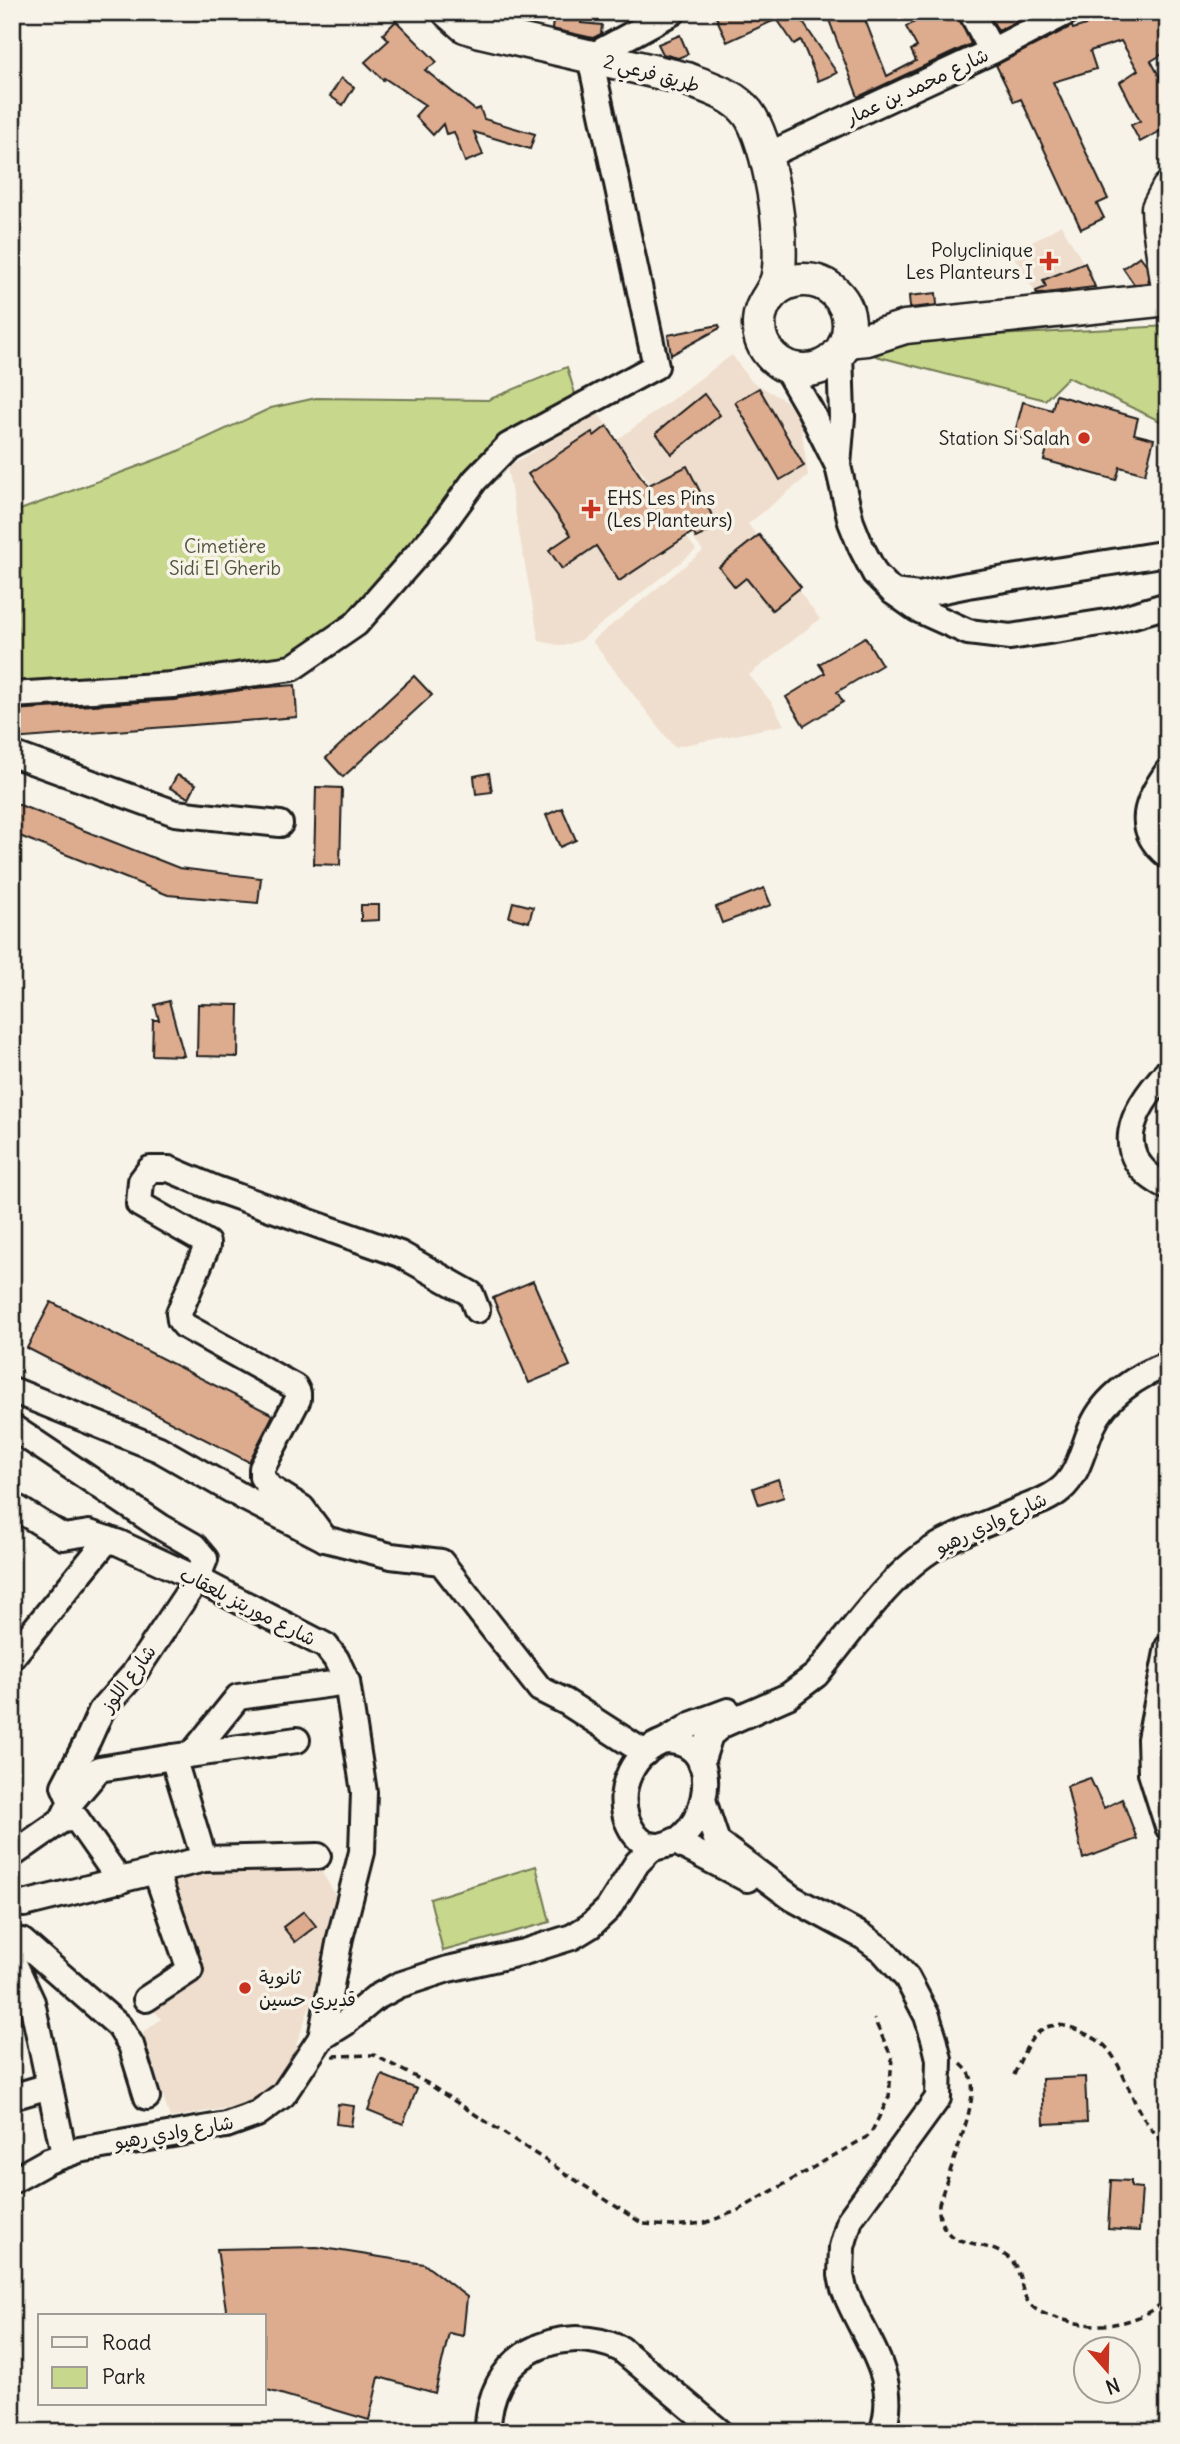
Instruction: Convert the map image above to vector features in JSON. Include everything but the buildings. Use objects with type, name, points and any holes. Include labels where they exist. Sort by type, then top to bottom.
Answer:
[{"type":"main road","name":"طريق فرعي 2","points":[[449,12],[465,26],[480,32],[687,79],[733,100],[746,111],[766,156],[777,218],[778,276],[767,299]]},
{"type":"main road","points":[[1168,189],[1158,208],[1168,288]]},
{"type":"main road","name":"طريق فرعي 2","points":[[777,218],[803,261],[837,297]]},
{"type":"main road","points":[[837,297],[849,318],[843,347],[831,361],[808,369],[784,365],[772,356],[761,336],[761,313],[767,299],[776,289],[788,283],[815,281],[837,297],[905,327]]},
{"type":"main road","points":[[843,347],[905,327],[1168,299]]},
{"type":"street","points":[[12,695],[173,685],[292,668],[356,624],[438,531],[475,480],[508,446],[656,366],[590,57],[673,12]]},
{"type":"street","points":[[971,12],[992,51]]},
{"type":"street","name":"شارع محمد بن عمار","points":[[766,156],[992,51],[1067,12]]},
{"type":"street","points":[[838,466],[843,347]]},
{"type":"street","points":[[784,365],[838,466],[851,522],[861,547],[876,573],[893,592],[918,608],[968,632],[1010,637],[1113,621],[1168,605]]},
{"type":"street","points":[[893,592],[919,595],[1168,553]]},
{"type":"street","points":[[12,754],[175,814],[280,824]]},
{"type":"street","points":[[1168,771],[1151,796],[1147,810],[1152,838],[1168,856]]},
{"type":"street","points":[[1168,1071],[1141,1106],[1130,1141],[1139,1167],[1149,1177],[1168,1187]]},
{"type":"street","points":[[326,1539],[302,1508],[271,1488],[262,1477],[262,1468],[298,1399],[295,1387],[180,1321],[178,1313],[207,1242],[139,1204],[141,1181],[150,1169],[169,1169],[216,1189],[400,1254],[471,1294],[477,1310]]},
{"type":"street","name":"شارع وادي رهيو","points":[[701,1763],[709,1735],[715,1729],[796,1692],[816,1675],[903,1572],[925,1553],[1045,1499],[1061,1489],[1073,1475],[1093,1424],[1102,1410],[1141,1376],[1168,1364]]},
{"type":"street","points":[[12,1390],[159,1449],[245,1498],[326,1539],[391,1556],[441,1562],[540,1689],[655,1747],[683,1743],[697,1755],[706,1786],[704,1803],[690,1827],[672,1842],[651,1845],[642,1842],[630,1828]]},
{"type":"street","points":[[12,1427],[161,1527],[194,1546],[205,1559],[197,1578]]},
{"type":"street","name":"شارع موريتز بلعقاب","points":[[12,1505],[64,1537],[89,1533],[197,1578],[326,1646],[336,1659],[347,1682],[364,1792],[362,1852],[315,2047]]},
{"type":"street","points":[[12,1657],[108,1539]]},
{"type":"street","name":"شارع اللوز","points":[[66,1811],[64,1786],[101,1711],[133,1675],[197,1578]]},
{"type":"street","points":[[1168,1647],[1150,1739],[1151,1773],[1168,1827]]},
{"type":"street","name":"شارع وادي رهيو","points":[[655,1747],[692,1724],[789,1686],[835,1652]]},
{"type":"street","points":[[182,1756],[238,1697],[347,1682]]},
{"type":"street","points":[[12,1855],[66,1811],[99,1769],[297,1740]]},
{"type":"street","points":[[608,1909],[625,1859],[630,1828],[623,1793],[630,1771],[655,1747]]},
{"type":"street","points":[[182,1756],[204,1860]]},
{"type":"street","points":[[704,1803],[717,1842],[792,1898],[864,1937],[883,1951],[907,1978],[928,2017],[934,2038],[939,2059],[938,2098],[850,2219],[842,2247],[841,2275],[844,2289],[885,2377],[887,2408],[882,2432]]},
{"type":"street","points":[[66,1811],[76,1818],[120,1881]]},
{"type":"street","points":[[672,1842],[767,1890],[792,1898]]},
{"type":"street","name":"شارع وادي رهيو","points":[[12,2181],[64,2154],[93,2146],[242,2121],[257,2115],[283,2095],[315,2047],[375,1998],[399,1985],[447,1969],[572,1937],[590,1926],[608,1909],[637,1863],[651,1849],[672,1842]]},
{"type":"street","points":[[64,2154],[32,2002],[15,1952],[12,1903],[24,1904],[204,1860],[318,1856]]},
{"type":"street","points":[[146,1998],[190,1970],[156,1872]]},
{"type":"street","points":[[15,1952],[119,2026],[131,2045],[147,2097]]},
{"type":"street","points":[[12,2097],[49,2086]]},
{"type":"street","points":[[488,2432],[490,2405],[496,2390],[514,2363],[542,2345],[574,2338],[598,2340],[621,2349],[720,2432]]},
{"type":"path","points":[[315,2047],[374,2056],[427,2083],[643,2224],[672,2226],[705,2223],[739,2210],[870,2134],[889,2097],[892,2058],[874,2019]]},
{"type":"path","points":[[1014,2075],[1030,2039],[1048,2027],[1068,2026],[1093,2037],[1111,2054],[1142,2115],[1168,2149]]},
{"type":"path","points":[[934,2038],[970,2073],[972,2082],[972,2101],[939,2204],[940,2220],[949,2234],[955,2239],[1008,2257],[1017,2267],[1029,2303],[1042,2313],[1090,2326],[1111,2325],[1152,2311],[1168,2299]]},
{"type":"shaded area","name":"Polyclinique Les Planteurs I","points":[[1061,225],[1087,269],[1038,297],[1012,254]]},
{"type":"shaded area","points":[[732,355],[751,381],[786,401],[800,419],[808,476],[748,524],[820,619],[749,675],[772,703],[784,725],[674,747],[592,641],[703,551],[618,441],[696,550],[581,640],[563,646],[539,641],[507,467],[598,413],[617,440]]},
{"type":"shaded area","name":"ثانوية قديري حسين","points":[[198,1869],[320,1869],[341,1904],[331,1948],[287,2070],[258,2102],[170,2118],[143,2033],[161,2019],[149,2004],[200,1972],[165,1878]]},
{"type":"green space","points":[[1168,326],[1168,425],[1068,377],[1045,400],[876,356],[884,341]]},
{"type":"green space","name":"Cimetière Sidi El Gherib","points":[[567,367],[576,397],[504,432],[419,544],[350,612],[305,645],[270,666],[12,688],[12,513],[174,453],[271,408],[316,398],[488,400]]},
{"type":"green space","points":[[536,1866],[550,1922],[443,1951],[430,1899]]},
{"type":"place","name":"Polyclinique Les Planteurs I","points":[[1049,261]]},
{"type":"place","name":"Station Si Salah","points":[[1084,438]]},
{"type":"place","name":"EHS Les Pins (Les Planteurs)","points":[[591,509]]},
{"type":"place","name":"ثانوية قديري حسين","points":[[245,1988]]}]
